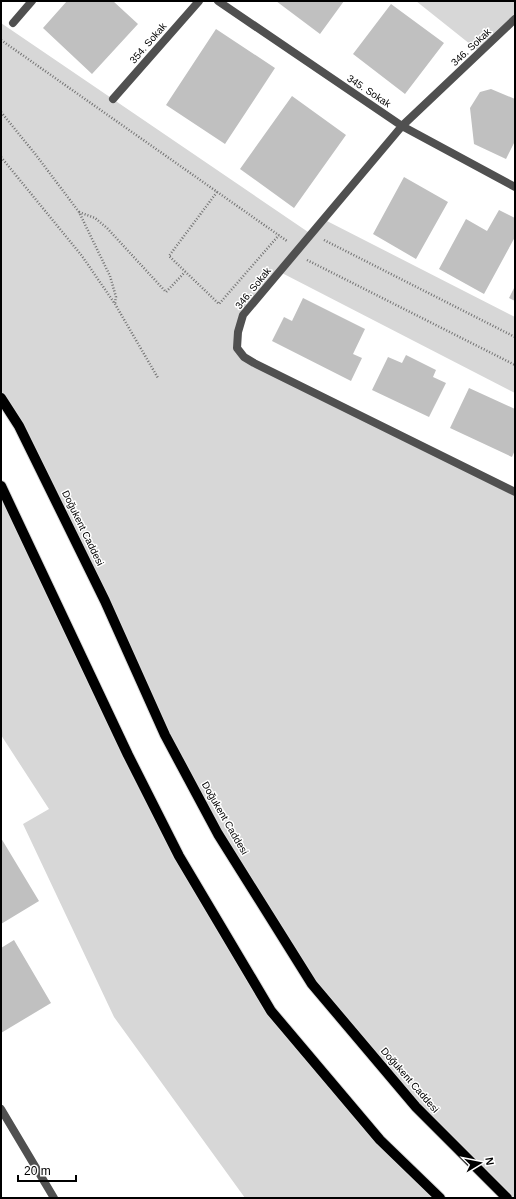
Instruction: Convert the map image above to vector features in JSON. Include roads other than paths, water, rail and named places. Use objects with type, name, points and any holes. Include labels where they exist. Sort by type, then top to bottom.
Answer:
[{"type":"main road","name":"Doğukent Caddesi","points":[[1,398],[19,426],[106,601],[165,735],[218,834],[312,984],[416,1107],[507,1198]]},
{"type":"main road","points":[[1,486],[128,755],[179,856],[271,1012],[380,1140],[440,1198]]},
{"type":"street","points":[[13,23],[32,1]]},
{"type":"street","name":"354. Sokak","points":[[113,99],[199,1]]},
{"type":"street","name":"345. Sokak","points":[[218,1],[402,126],[515,187]]},
{"type":"street","name":"346. Sokak","points":[[515,19],[402,126],[296,251],[243,315],[238,332],[237,348],[244,357],[254,364],[515,492]]},
{"type":"street","points":[[1,1109],[54,1198]]}]
